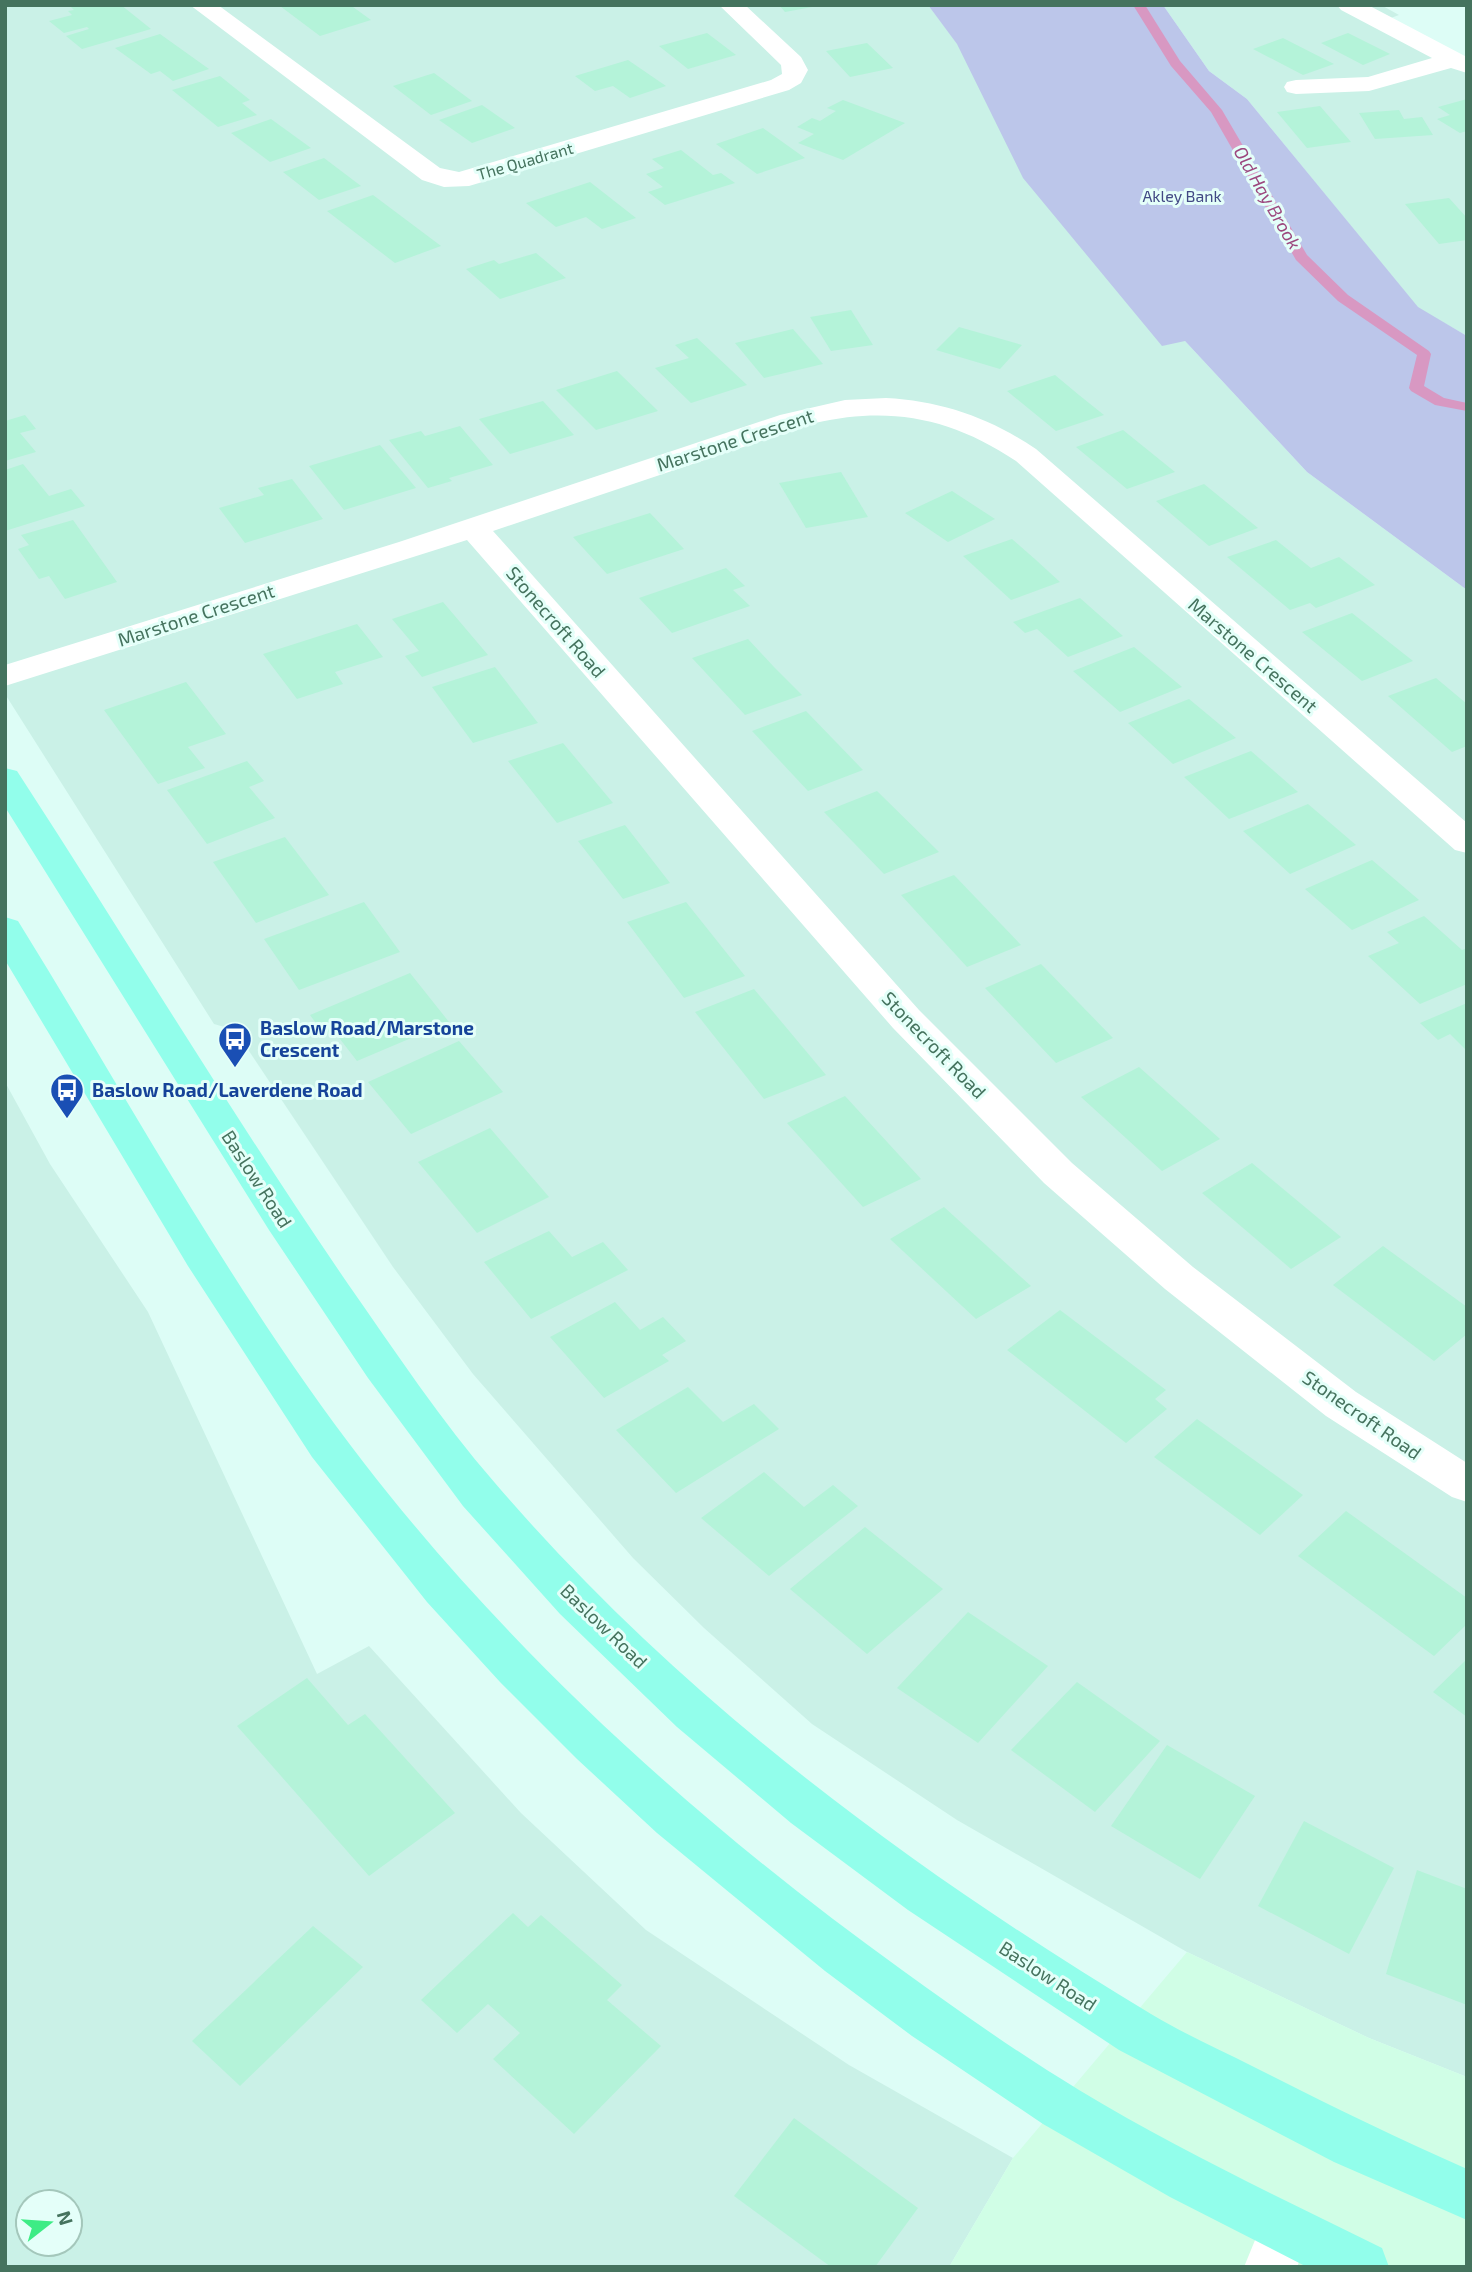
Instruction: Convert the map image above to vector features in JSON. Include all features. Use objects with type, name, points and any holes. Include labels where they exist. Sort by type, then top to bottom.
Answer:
[{"type":"main road","name":"Baslow Road","points":[[5,779],[261,1186],[383,1367],[478,1494],[576,1601],[693,1713],[808,1808],[925,1895],[1137,2033],[1352,2144],[1467,2195]]},
{"type":"main road","points":[[5,929],[107,1103],[277,1372],[370,1502],[459,1610],[578,1732],[709,1851],[859,1968],[1022,2082],[1192,2182],[1278,2248],[1363,2267]]},
{"type":"street","name":"The Quadrant","points":[[202,5],[431,174],[444,180],[460,180],[780,85],[792,78],[796,70],[792,62],[731,5]]},
{"type":"street","points":[[1349,5],[1460,64]]},
{"type":"street","points":[[1296,87],[1369,83],[1460,64]]},
{"type":"street","name":"Marstone Crescent","points":[[5,676],[473,528],[825,411],[899,407],[957,418],[996,435],[1026,455],[1467,842]]},
{"type":"street","name":"Stonecroft Road","points":[[473,528],[906,1019],[1058,1173],[1179,1278],[1341,1404],[1467,1485]]},
{"type":"shaded area","points":[[5,5],[928,5],[1185,341],[1307,472],[1467,590],[1467,2077],[1369,2038],[1187,1952],[957,1820],[812,1724],[704,1628],[633,1558],[473,1374],[393,1267],[235,1030],[214,1024],[5,694]]},
{"type":"shaded area","points":[[1163,5],[1381,5],[1399,15],[1380,22],[1467,67],[1467,336],[1418,308],[1247,99],[1209,71]]},
{"type":"shaded area","points":[[5,1082],[50,1164],[148,1312],[317,1674],[369,1646],[521,1813],[646,1930],[849,2065],[1013,2158],[949,2267],[5,2267]]},
{"type":"shaded area","points":[[1187,1952],[1369,2038],[1467,2077],[1467,2267],[949,2267],[1013,2158]]},
{"type":"green space","name":"Akley Bank","points":[[928,5],[1163,5],[1209,71],[1247,99],[1418,307],[1467,336],[1467,590],[1307,472],[1185,341],[1162,346],[1023,178],[957,44]]},
{"type":"building","points":[[69,5],[121,5],[151,29],[82,49],[66,36],[89,29],[87,27],[64,33],[49,21],[72,15],[68,11],[74,10]]},
{"type":"building","points":[[356,5],[353,7],[371,20],[320,36],[280,6]]},
{"type":"building","points":[[779,5],[812,5],[812,7],[785,12]]},
{"type":"building","points":[[707,33],[736,55],[688,69],[659,46]]},
{"type":"building","points":[[1348,33],[1390,54],[1363,65],[1321,43]]},
{"type":"building","points":[[160,34],[209,69],[173,81],[160,71],[151,74],[115,48]]},
{"type":"building","points":[[1283,38],[1334,64],[1303,75],[1253,49]]},
{"type":"building","points":[[867,43],[893,68],[850,77],[826,51]]},
{"type":"building","points":[[628,60],[666,86],[630,98],[613,86],[595,91],[575,76]]},
{"type":"building","points":[[434,73],[472,101],[431,115],[393,86]]},
{"type":"building","points":[[220,76],[250,100],[242,103],[257,115],[218,127],[172,90]]},
{"type":"building","points":[[1467,99],[1467,131],[1460,133],[1437,119],[1450,115],[1438,107]]},
{"type":"building","points":[[843,100],[905,123],[843,160],[798,143],[814,134],[797,127],[812,118],[820,121],[836,111],[827,108]]},
{"type":"building","points":[[482,105],[515,128],[472,143],[439,120]]},
{"type":"building","points":[[1320,106],[1351,142],[1307,148],[1277,112]]},
{"type":"building","points":[[1399,110],[1404,119],[1422,117],[1433,135],[1375,139],[1359,113]]},
{"type":"building","points":[[271,119],[311,148],[270,162],[231,133]]},
{"type":"building","points":[[763,128],[805,158],[757,174],[716,144]]},
{"type":"building","points":[[681,150],[713,175],[721,173],[735,183],[665,205],[648,192],[663,187],[646,174],[664,168],[652,159]]},
{"type":"building","points":[[324,158],[361,186],[319,200],[283,172]]},
{"type":"building","points":[[590,182],[636,218],[602,229],[586,217],[556,227],[526,203]]},
{"type":"building","points":[[373,195],[441,246],[395,263],[327,211]]},
{"type":"building","points":[[1449,198],[1467,218],[1467,240],[1439,244],[1405,204]]},
{"type":"building","points":[[536,253],[566,278],[500,299],[466,269],[494,260],[499,264]]},
{"type":"building","points":[[851,310],[873,345],[831,351],[810,317]]},
{"type":"building","points":[[959,327],[1022,345],[1000,369],[936,350]]},
{"type":"building","points":[[793,329],[823,364],[764,378],[735,343]]},
{"type":"building","points":[[697,338],[747,385],[691,403],[655,368],[689,358],[675,345]]},
{"type":"building","points":[[617,371],[658,411],[596,430],[556,390]]},
{"type":"building","points":[[1055,375],[1104,415],[1056,431],[1007,391]]},
{"type":"building","points":[[543,401],[574,435],[510,454],[479,419]]},
{"type":"building","points":[[25,415],[36,429],[20,433],[36,452],[5,461],[5,421]]},
{"type":"building","points":[[460,426],[493,465],[449,478],[452,481],[428,488],[389,440],[421,431],[425,436]]},
{"type":"building","points":[[1123,430],[1175,472],[1127,489],[1076,447]]},
{"type":"building","points":[[380,445],[416,488],[344,510],[309,466]]},
{"type":"building","points":[[23,464],[49,496],[71,489],[85,506],[5,531],[5,470]]},
{"type":"building","points":[[841,472],[868,517],[806,528],[779,483]]},
{"type":"building","points":[[292,479],[323,519],[245,543],[219,508],[264,495],[258,488]]},
{"type":"building","points":[[1204,484],[1258,528],[1209,546],[1156,501]]},
{"type":"building","points":[[952,491],[995,519],[948,542],[905,513]]},
{"type":"building","points":[[650,513],[684,549],[607,574],[573,537]]},
{"type":"building","points":[[73,520],[117,582],[65,599],[49,576],[39,579],[18,549],[29,545],[21,535]]},
{"type":"building","points":[[1012,539],[1060,582],[1011,600],[963,556]]},
{"type":"building","points":[[1276,540],[1311,568],[1339,557],[1375,585],[1316,608],[1310,603],[1290,610],[1227,557]]},
{"type":"building","points":[[726,568],[745,586],[733,590],[750,606],[672,633],[639,598]]},
{"type":"building","points":[[1080,598],[1123,636],[1068,657],[1037,629],[1025,633],[1013,622]]},
{"type":"building","points":[[443,602],[488,655],[422,677],[405,656],[419,651],[392,619]]},
{"type":"building","points":[[1352,613],[1413,661],[1362,681],[1302,632]]},
{"type":"building","points":[[357,624],[383,657],[335,672],[343,684],[297,699],[263,654]]},
{"type":"building","points":[[748,639],[802,695],[745,715],[692,658]]},
{"type":"building","points":[[1134,647],[1182,687],[1120,712],[1073,671]]},
{"type":"building","points":[[495,667],[538,723],[473,743],[432,687]]},
{"type":"building","points":[[1436,678],[1467,704],[1467,746],[1452,752],[1388,696]]},
{"type":"building","points":[[186,682],[226,734],[188,747],[205,768],[158,784],[104,710]]},
{"type":"building","points":[[1189,699],[1236,738],[1173,764],[1128,723]]},
{"type":"building","points":[[806,711],[863,770],[808,791],[752,731]]},
{"type":"building","points":[[563,743],[613,803],[557,823],[508,761]]},
{"type":"building","points":[[1251,751],[1298,792],[1229,819],[1184,777]]},
{"type":"building","points":[[247,761],[264,781],[249,787],[275,818],[207,844],[167,790]]},
{"type":"building","points":[[877,791],[939,852],[884,874],[824,812]]},
{"type":"building","points":[[1308,804],[1356,845],[1290,874],[1243,831]]},
{"type":"building","points":[[625,825],[670,883],[623,899],[578,841]]},
{"type":"building","points":[[285,837],[329,895],[256,923],[213,862]]},
{"type":"building","points":[[1372,860],[1419,900],[1352,930],[1305,889]]},
{"type":"building","points":[[954,875],[1021,945],[967,967],[901,895]]},
{"type":"building","points":[[364,902],[400,952],[299,990],[264,939]]},
{"type":"building","points":[[686,902],[745,976],[684,998],[627,922]]},
{"type":"building","points":[[1424,916],[1462,950],[1467,948],[1467,984],[1420,1004],[1368,956],[1399,943],[1387,932]]},
{"type":"building","points":[[1041,964],[1113,1038],[1056,1063],[985,988]]},
{"type":"building","points":[[410,973],[449,1022],[357,1061],[333,1030],[324,1034],[310,1015]]},
{"type":"building","points":[[754,989],[826,1075],[764,1099],[695,1012]]},
{"type":"building","points":[[1467,1003],[1467,1051],[1450,1034],[1438,1040],[1420,1023]]},
{"type":"building","points":[[459,1041],[503,1092],[411,1134],[368,1082]]},
{"type":"building","points":[[1139,1067],[1220,1139],[1162,1171],[1081,1097]]},
{"type":"building","points":[[845,1096],[921,1179],[863,1207],[787,1123]]},
{"type":"building","points":[[490,1128],[549,1197],[477,1233],[418,1162]]},
{"type":"building","points":[[1252,1163],[1341,1237],[1291,1269],[1202,1193]]},
{"type":"building","points":[[944,1207],[1031,1286],[976,1319],[890,1239]]},
{"type":"building","points":[[549,1231],[572,1257],[603,1242],[628,1270],[531,1319],[484,1262]]},
{"type":"building","points":[[1383,1246],[1467,1307],[1467,1334],[1434,1361],[1333,1285]]},
{"type":"building","points":[[615,1302],[640,1330],[663,1317],[686,1341],[662,1355],[669,1361],[604,1398],[550,1337]]},
{"type":"building","points":[[1060,1310],[1166,1390],[1155,1399],[1167,1409],[1126,1443],[1007,1350]]},
{"type":"building","points":[[688,1387],[723,1422],[754,1404],[779,1429],[676,1493],[616,1430]]},
{"type":"building","points":[[1197,1419],[1303,1495],[1260,1535],[1154,1457]]},
{"type":"building","points":[[764,1472],[804,1507],[833,1485],[858,1506],[769,1576],[701,1518]]},
{"type":"building","points":[[1346,1511],[1467,1598],[1467,1624],[1434,1656],[1298,1556]]},
{"type":"building","points":[[865,1527],[943,1589],[867,1654],[790,1589]]},
{"type":"building","points":[[968,1612],[1048,1666],[978,1743],[897,1688]]},
{"type":"building","points":[[1467,1659],[1467,1717],[1433,1692]]},
{"type":"building","points":[[307,1678],[348,1725],[365,1714],[455,1813],[369,1876],[237,1726]]},
{"type":"building","points":[[1077,1682],[1160,1741],[1095,1812],[1011,1750]]},
{"type":"building","points":[[1167,1745],[1255,1796],[1200,1879],[1111,1826]]},
{"type":"building","points":[[1304,1821],[1394,1868],[1349,1954],[1258,1906]]},
{"type":"building","points":[[1417,1870],[1467,1889],[1467,2005],[1386,1974]]},
{"type":"building","points":[[513,1913],[528,1927],[541,1915],[622,1985],[607,2000],[661,2046],[574,2134],[493,2059],[520,2033],[488,2004],[457,2033],[421,2000]]},
{"type":"building","points":[[313,1926],[363,1967],[240,2086],[192,2041]]},
{"type":"building","points":[[794,2118],[918,2208],[875,2267],[831,2267],[734,2196]]},
{"type":"waterway","name":"Old Hay Brook","points":[[1139,5],[1175,63],[1216,110],[1301,257],[1343,298],[1424,354],[1416,388],[1440,402],[1467,407]]},
{"type":"place","name":"Baslow Road/Marstone Crescent","points":[[235,1069]]},
{"type":"place","name":"Baslow Road/Laverdene Road","points":[[67,1120]]}]
